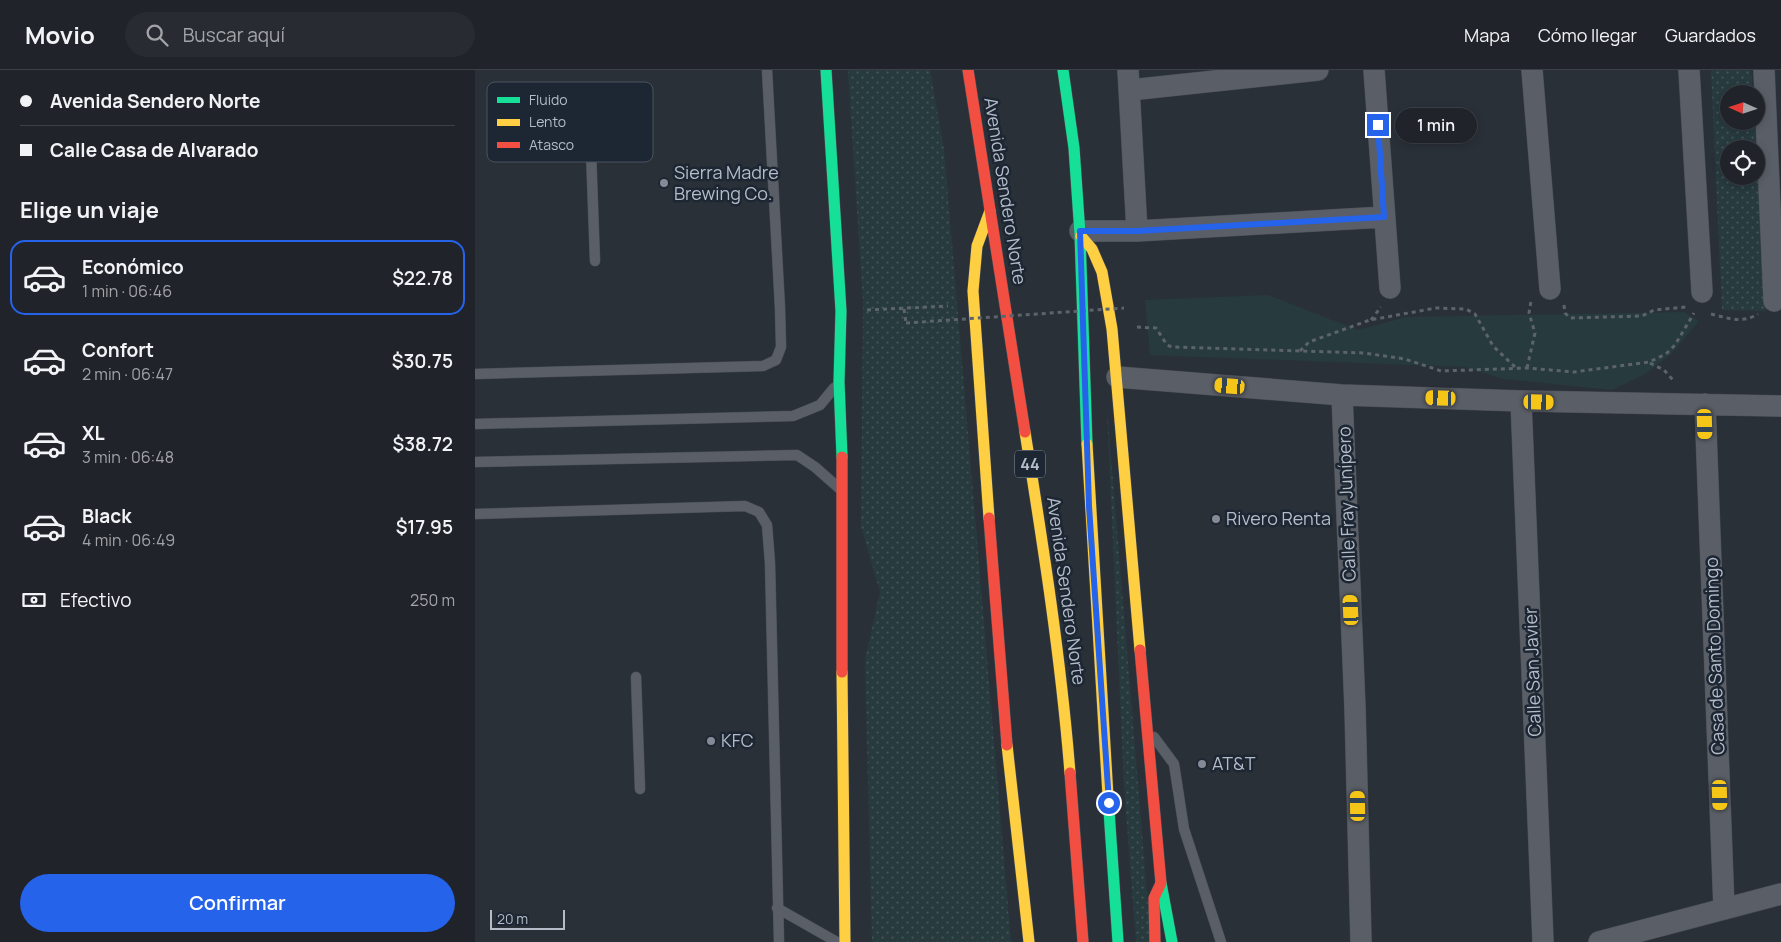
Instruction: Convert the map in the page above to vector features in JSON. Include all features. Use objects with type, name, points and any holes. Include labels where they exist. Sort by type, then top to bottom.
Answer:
[{"type":"main road","points":[[825,70],[841,312],[839,382],[844,493],[841,734],[845,942]]},
{"type":"main road","name":"Avenida Sendero Norte","points":[[968,70],[1044,553],[1065,720],[1083,942]]},
{"type":"main road","name":"Avenida Sendero Norte","points":[[1063,70],[1074,148],[1080,233],[1089,506],[1118,942]]},
{"type":"main road","points":[[990,209],[977,240],[973,263],[973,304],[1002,697],[1029,942]]},
{"type":"main road","points":[[1080,233],[1092,250],[1102,272],[1117,377],[1161,883],[1172,942]]},
{"type":"main road","points":[[1155,942],[1155,898],[1161,883]]},
{"type":"street","points":[[1137,231],[1129,80],[1318,70]]},
{"type":"street","points":[[1374,70],[1389,288]]},
{"type":"street","points":[[1532,70],[1550,289]]},
{"type":"street","points":[[1689,70],[1703,302]]},
{"type":"street","points":[[1764,70],[1774,301]]},
{"type":"street","points":[[1080,233],[1384,217]]},
{"type":"street","points":[[1117,377],[1342,395],[1521,401],[1781,406]]},
{"type":"street","name":"Calle Fray Junípero","points":[[1342,395],[1355,708],[1361,942]]},
{"type":"street","name":"Calle San Javier","points":[[1521,401],[1543,942]]},
{"type":"street","name":"Casa de Santo Domingo","points":[[1705,404],[1723,909]]},
{"type":"street","points":[[1599,942],[1781,894]]},
{"type":"lane","points":[[475,374],[763,366],[776,360],[781,347],[780,308],[767,70]]},
{"type":"lane","points":[[591,162],[595,261]]},
{"type":"lane","points":[[475,424],[793,416],[820,405],[839,382]]},
{"type":"lane","points":[[475,462],[797,455],[815,467],[844,493]]},
{"type":"lane","points":[[475,514],[698,506],[745,506],[759,512],[767,525],[770,563],[779,942]]},
{"type":"lane","points":[[636,678],[640,790]]},
{"type":"lane","points":[[1147,729],[1174,764],[1184,829],[1221,942]]},
{"type":"lane","points":[[777,908],[837,942]]},
{"type":"path","points":[[1135,328],[1156,328],[1167,345],[1172,347],[1364,353],[1405,359],[1441,370],[1527,368],[1574,372],[1649,362],[1666,354],[1675,345],[1696,310],[1676,308],[1654,310],[1642,316],[1570,318],[1565,313],[1562,293],[1550,289],[1534,297],[1529,303],[1529,313],[1535,333],[1527,368]]},
{"type":"path","points":[[1703,302],[1737,321],[1747,319],[1774,301]]},
{"type":"path","points":[[841,312],[973,304]]},
{"type":"path","points":[[904,309],[906,323],[1124,308]]},
{"type":"path","points":[[1300,351],[1309,342],[1371,320],[1436,308],[1466,309],[1475,314],[1493,346],[1516,368]]},
{"type":"green space","points":[[848,70],[930,70],[944,149],[1011,942],[872,942],[865,660],[880,592],[861,526],[863,302]]},
{"type":"green space","points":[[1711,70],[1751,70],[1752,85],[1720,85],[1720,130],[1756,130],[1756,140],[1720,140],[1720,185],[1759,185],[1766,311],[1722,310]]},
{"type":"green space","points":[[1268,295],[1358,330],[1406,317],[1684,312],[1699,321],[1671,354],[1647,373],[1612,390],[1503,379],[1465,367],[1150,355],[1145,300]]},
{"type":"green space","points":[[1107,408],[1151,942],[1136,942],[1124,786]]},
{"type":"traffic: fast","points":[[826,70],[841,311],[839,382],[842,457]]},
{"type":"traffic: fast","points":[[1063,70],[1074,148],[1080,234],[1087,444]]},
{"type":"traffic: fast","points":[[1108,796],[1118,942]]},
{"type":"traffic: fast","points":[[1161,883],[1172,942]]},
{"type":"traffic: slow","points":[[989,518],[973,291],[977,246],[990,211]]},
{"type":"traffic: slow","points":[[1081,236],[1092,249],[1102,272],[1112,329],[1140,650]]},
{"type":"traffic: slow","points":[[1025,432],[1057,645],[1070,773]]},
{"type":"traffic: slow","points":[[1087,444],[1108,796]]},
{"type":"traffic: slow","points":[[842,672],[845,942]]},
{"type":"traffic: slow","points":[[1007,745],[1029,942]]},
{"type":"traffic: jam","points":[[968,70],[1025,432]]},
{"type":"traffic: jam","points":[[842,457],[842,672]]},
{"type":"traffic: jam","points":[[989,518],[1007,745]]},
{"type":"traffic: jam","points":[[1140,650],[1161,883],[1154,898],[1155,942]]},
{"type":"traffic: jam","points":[[1070,773],[1083,942]]},
{"type":"place","name":"Sierra Madre Brewing Co.","points":[[664,183]]},
{"type":"place","name":"Rivero Renta","points":[[1216,519]]},
{"type":"place","name":"KFC","points":[[711,741]]},
{"type":"place","name":"AT&T","points":[[1202,764]]},
{"type":"route","points":[[1109,803],[1089,506],[1080,231],[1137,231],[1384,217],[1378,125]]}]
